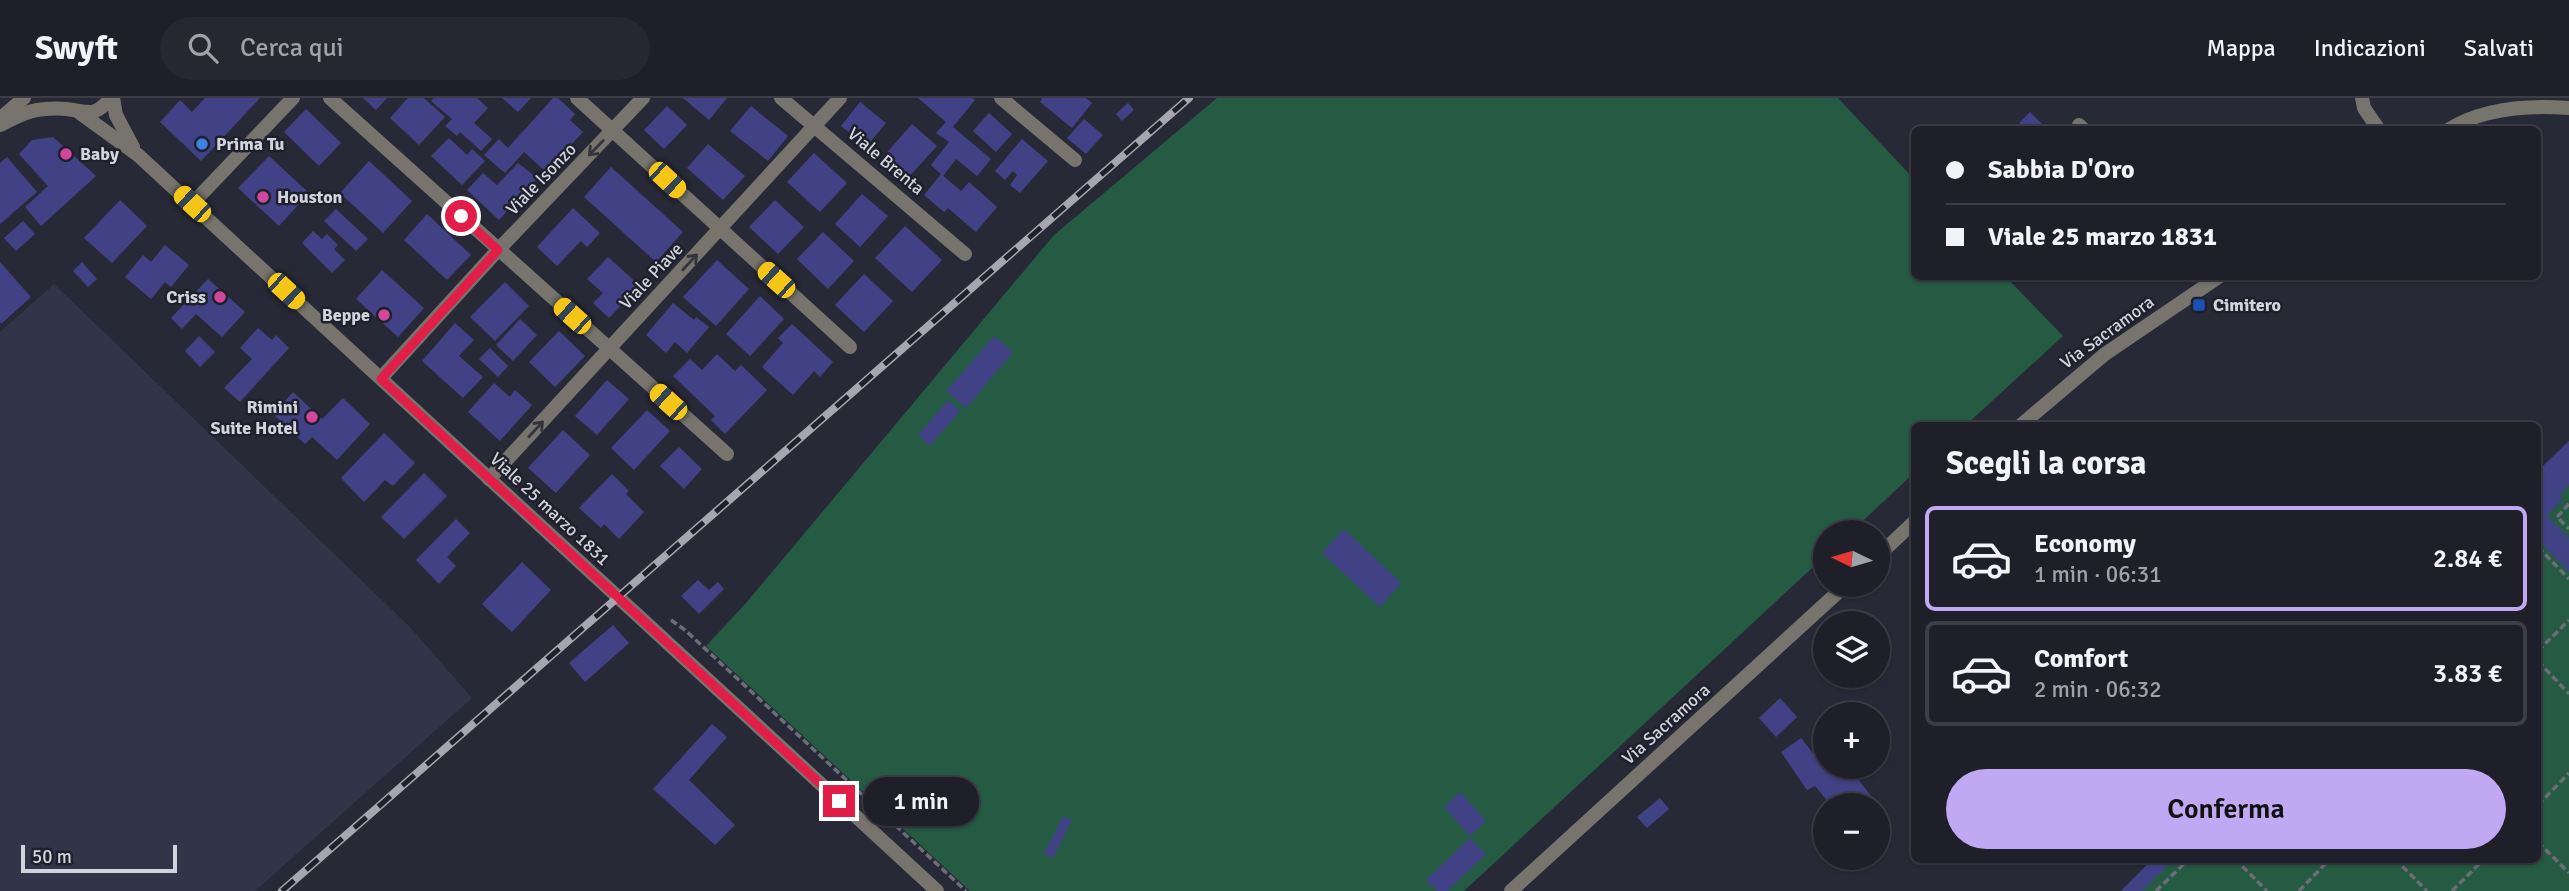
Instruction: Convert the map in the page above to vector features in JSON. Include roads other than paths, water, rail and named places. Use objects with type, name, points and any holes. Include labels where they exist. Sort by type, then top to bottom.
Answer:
[{"type":"street","points":[[0,119],[23,98]]},
{"type":"street","points":[[0,125],[26,112],[68,107],[93,112],[112,98]]},
{"type":"street","name":"Viale 25 marzo 1831","points":[[112,98],[122,129],[138,155]]},
{"type":"street","points":[[192,204],[293,98]]},
{"type":"street","points":[[330,98],[727,454]]},
{"type":"street","points":[[577,98],[850,347]]},
{"type":"street","name":"Viale Isonzo","points":[[381,379],[498,250],[643,98]]},
{"type":"street","name":"Viale Brenta","points":[[781,98],[965,254]]},
{"type":"street","name":"Viale Piave","points":[[489,479],[839,98]]},
{"type":"street","points":[[1001,98],[1075,160]]},
{"type":"street","points":[[2362,98],[2364,108],[2376,126]]},
{"type":"street","points":[[2457,126],[2482,115],[2511,109],[2539,106],[2569,108]]},
{"type":"street","name":"Viale 25 marzo 1831","points":[[68,107],[138,155],[937,891]]},
{"type":"street","name":"Via Sacramora","points":[[2025,422],[2105,354],[2214,280]]},
{"type":"street","points":[[1890,545],[1911,525]]},
{"type":"street","name":"Via Sacramora","points":[[1511,891],[1833,597]]},
{"type":"railway","points":[[282,891],[1189,98]]},
{"type":"place","name":"Prima Tu","points":[[202,144]]},
{"type":"place","name":"Baby","points":[[66,154]]},
{"type":"place","name":"Houston","points":[[263,197]]},
{"type":"place","name":"Criss","points":[[220,297]]},
{"type":"place","name":"Cimitero","points":[[2199,305]]},
{"type":"place","name":"Beppe","points":[[384,315]]},
{"type":"place","name":"Rimini Suite Hotel","points":[[312,417]]}]
